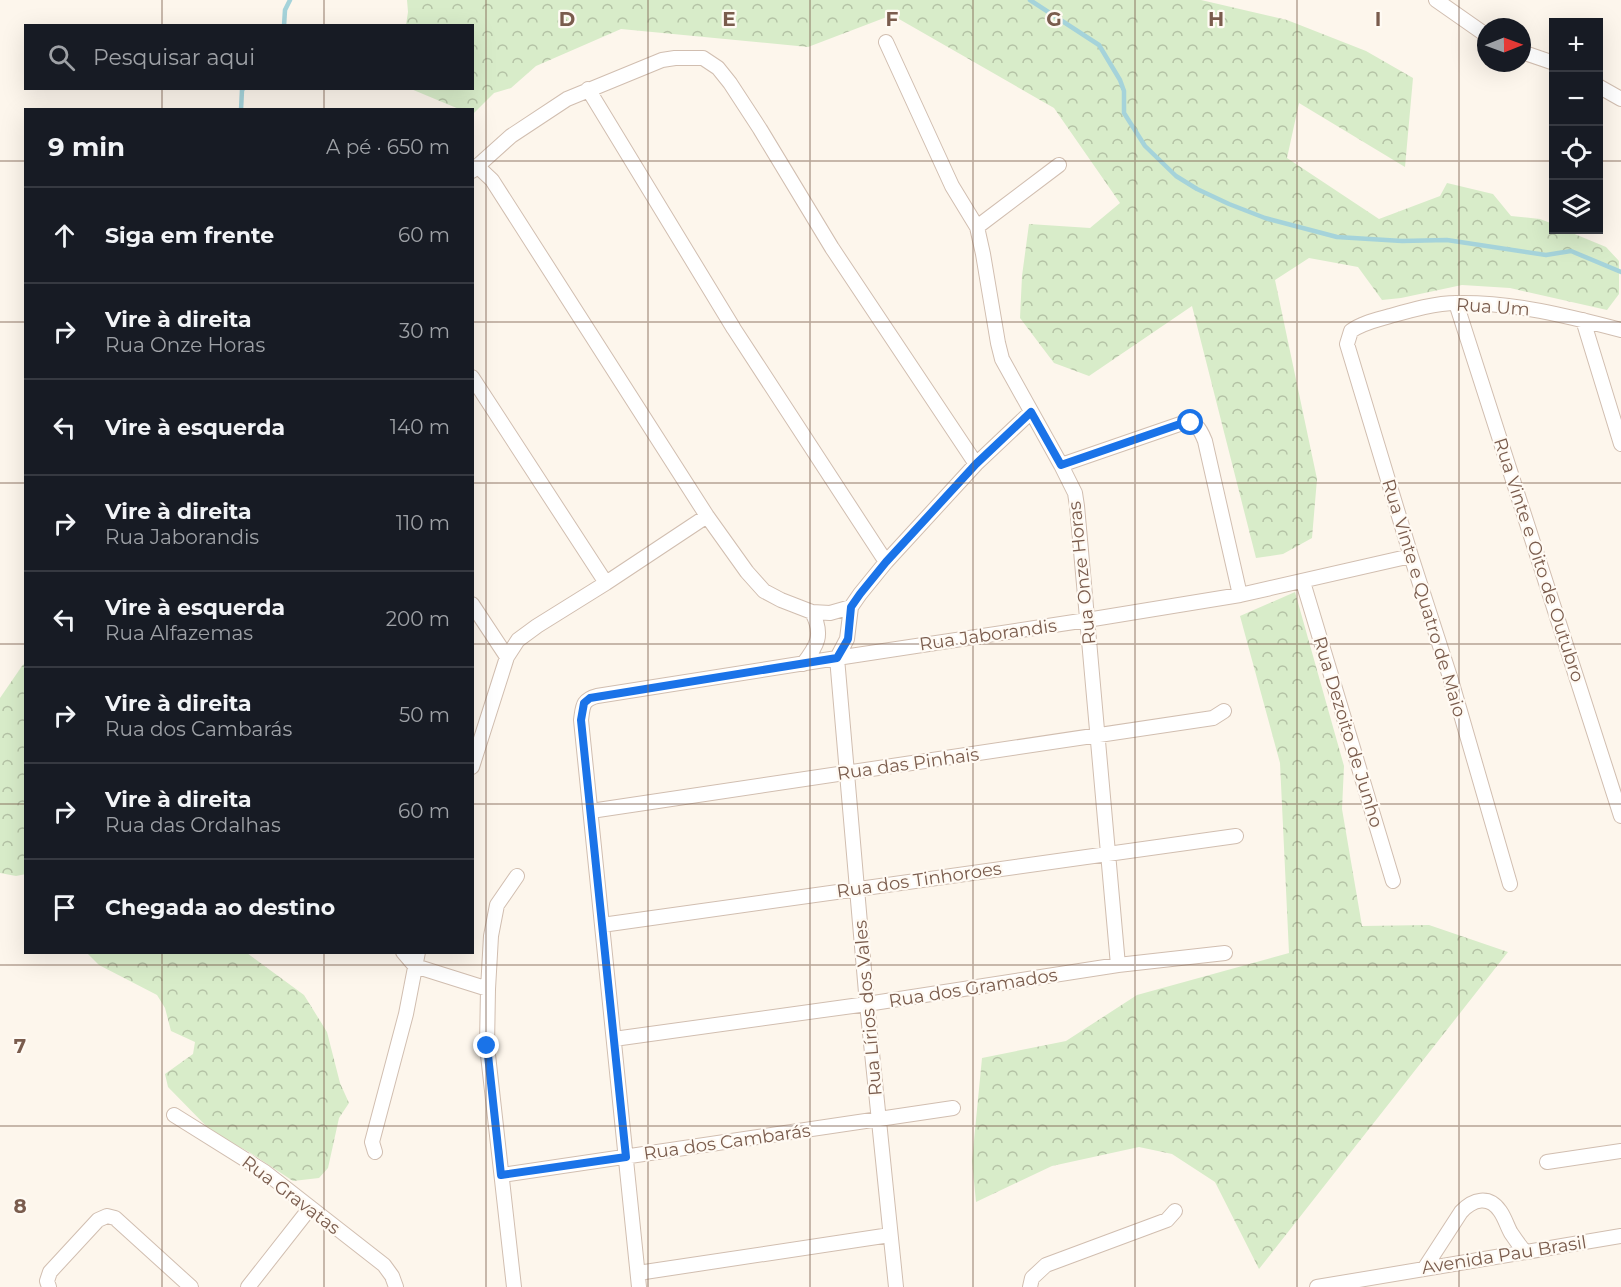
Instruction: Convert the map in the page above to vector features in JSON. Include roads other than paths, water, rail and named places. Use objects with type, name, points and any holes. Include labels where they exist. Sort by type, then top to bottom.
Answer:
[{"type":"street","points":[[1436,0],[1477,29]]},
{"type":"street","points":[[1454,14],[1461,0]]},
{"type":"street","name":"Rua Onze Horas","points":[[886,42],[952,186],[977,227],[1002,360],[1061,465],[1074,493],[1118,965]]},
{"type":"street","points":[[1531,55],[1549,61]]},
{"type":"street","points":[[851,607],[830,613],[812,612],[764,591],[747,572],[707,516],[492,180],[475,169],[511,136],[567,99],[662,60],[703,58],[718,68],[730,83],[832,248],[976,464]]},
{"type":"street","points":[[1603,88],[1621,99]]},
{"type":"street","points":[[588,89],[734,329],[886,562]]},
{"type":"street","points":[[977,227],[1059,165]]},
{"type":"street","name":"Rua Um","points":[[1368,322],[1420,308],[1456,303],[1503,305],[1539,310],[1621,330]]},
{"type":"street","name":"Rua Vinte e Oito de Outubro","points":[[1456,303],[1621,816]]},
{"type":"street","points":[[1583,320],[1621,444]]},
{"type":"street","name":"Rua Vinte e Quatro de Maio","points":[[1368,322],[1351,331],[1347,344],[1510,884]]},
{"type":"street","points":[[474,380],[606,584]]},
{"type":"street","points":[[837,658],[848,639],[851,607],[886,562],[976,464],[1031,412]]},
{"type":"street","points":[[1061,465],[1180,424],[1196,425],[1205,441],[1240,595]]},
{"type":"street","points":[[474,761],[507,657],[518,640],[707,516]]},
{"type":"street","name":"Rua Jaborandis","points":[[591,811],[581,720],[584,703],[590,698],[1240,595],[1411,556]]},
{"type":"street","name":"Rua Dezoito de Junho","points":[[1303,582],[1393,881]]},
{"type":"street","points":[[474,607],[507,657]]},
{"type":"street","points":[[803,664],[814,650],[818,638],[817,623],[812,612]]},
{"type":"street","name":"Rua Lírios dos Vales","points":[[837,658],[867,1004],[896,1287]]},
{"type":"street","name":"Rua das Pinhais","points":[[591,811],[1213,718],[1224,711]]},
{"type":"street","points":[[591,811],[638,1280],[890,1235]]},
{"type":"street","name":"Rua dos Tinhoroes","points":[[602,925],[1236,836]]},
{"type":"street","points":[[514,1287],[487,1046],[491,936],[497,905],[517,876]]},
{"type":"street","name":"Rua dos Gramados","points":[[614,1039],[867,1004],[1118,965],[1225,953]]},
{"type":"street","points":[[375,1152],[372,1142],[406,1014],[417,959],[488,989]]},
{"type":"street","name":"Rua dos Cambarás","points":[[501,1175],[953,1108]]},
{"type":"street","name":"Rua Gravatas","points":[[174,1115],[265,1172],[384,1265],[396,1287]]},
{"type":"street","points":[[1547,1162],[1621,1151]]},
{"type":"street","points":[[1424,1269],[1461,1212],[1480,1199],[1492,1202],[1501,1212],[1510,1232],[1525,1252]]},
{"type":"street","points":[[248,1287],[310,1208]]},
{"type":"street","points":[[1030,1287],[1032,1278],[1046,1265],[1167,1220],[1175,1211]]},
{"type":"street","points":[[50,1287],[47,1281],[50,1272],[98,1220],[107,1216],[115,1218],[191,1287]]},
{"type":"street","name":"Avenida Pau Brasil","points":[[1317,1287],[1621,1236]]},
{"type":"waterway","points":[[284,24],[285,10],[290,0]]},
{"type":"waterway","points":[[1030,0],[1099,45],[1120,80],[1124,91],[1124,113],[1145,146],[1176,176],[1229,204],[1265,218],[1337,237],[1402,241],[1447,240],[1546,255],[1571,251],[1621,272]]},
{"type":"waterway","points":[[241,108],[242,90]]}]
